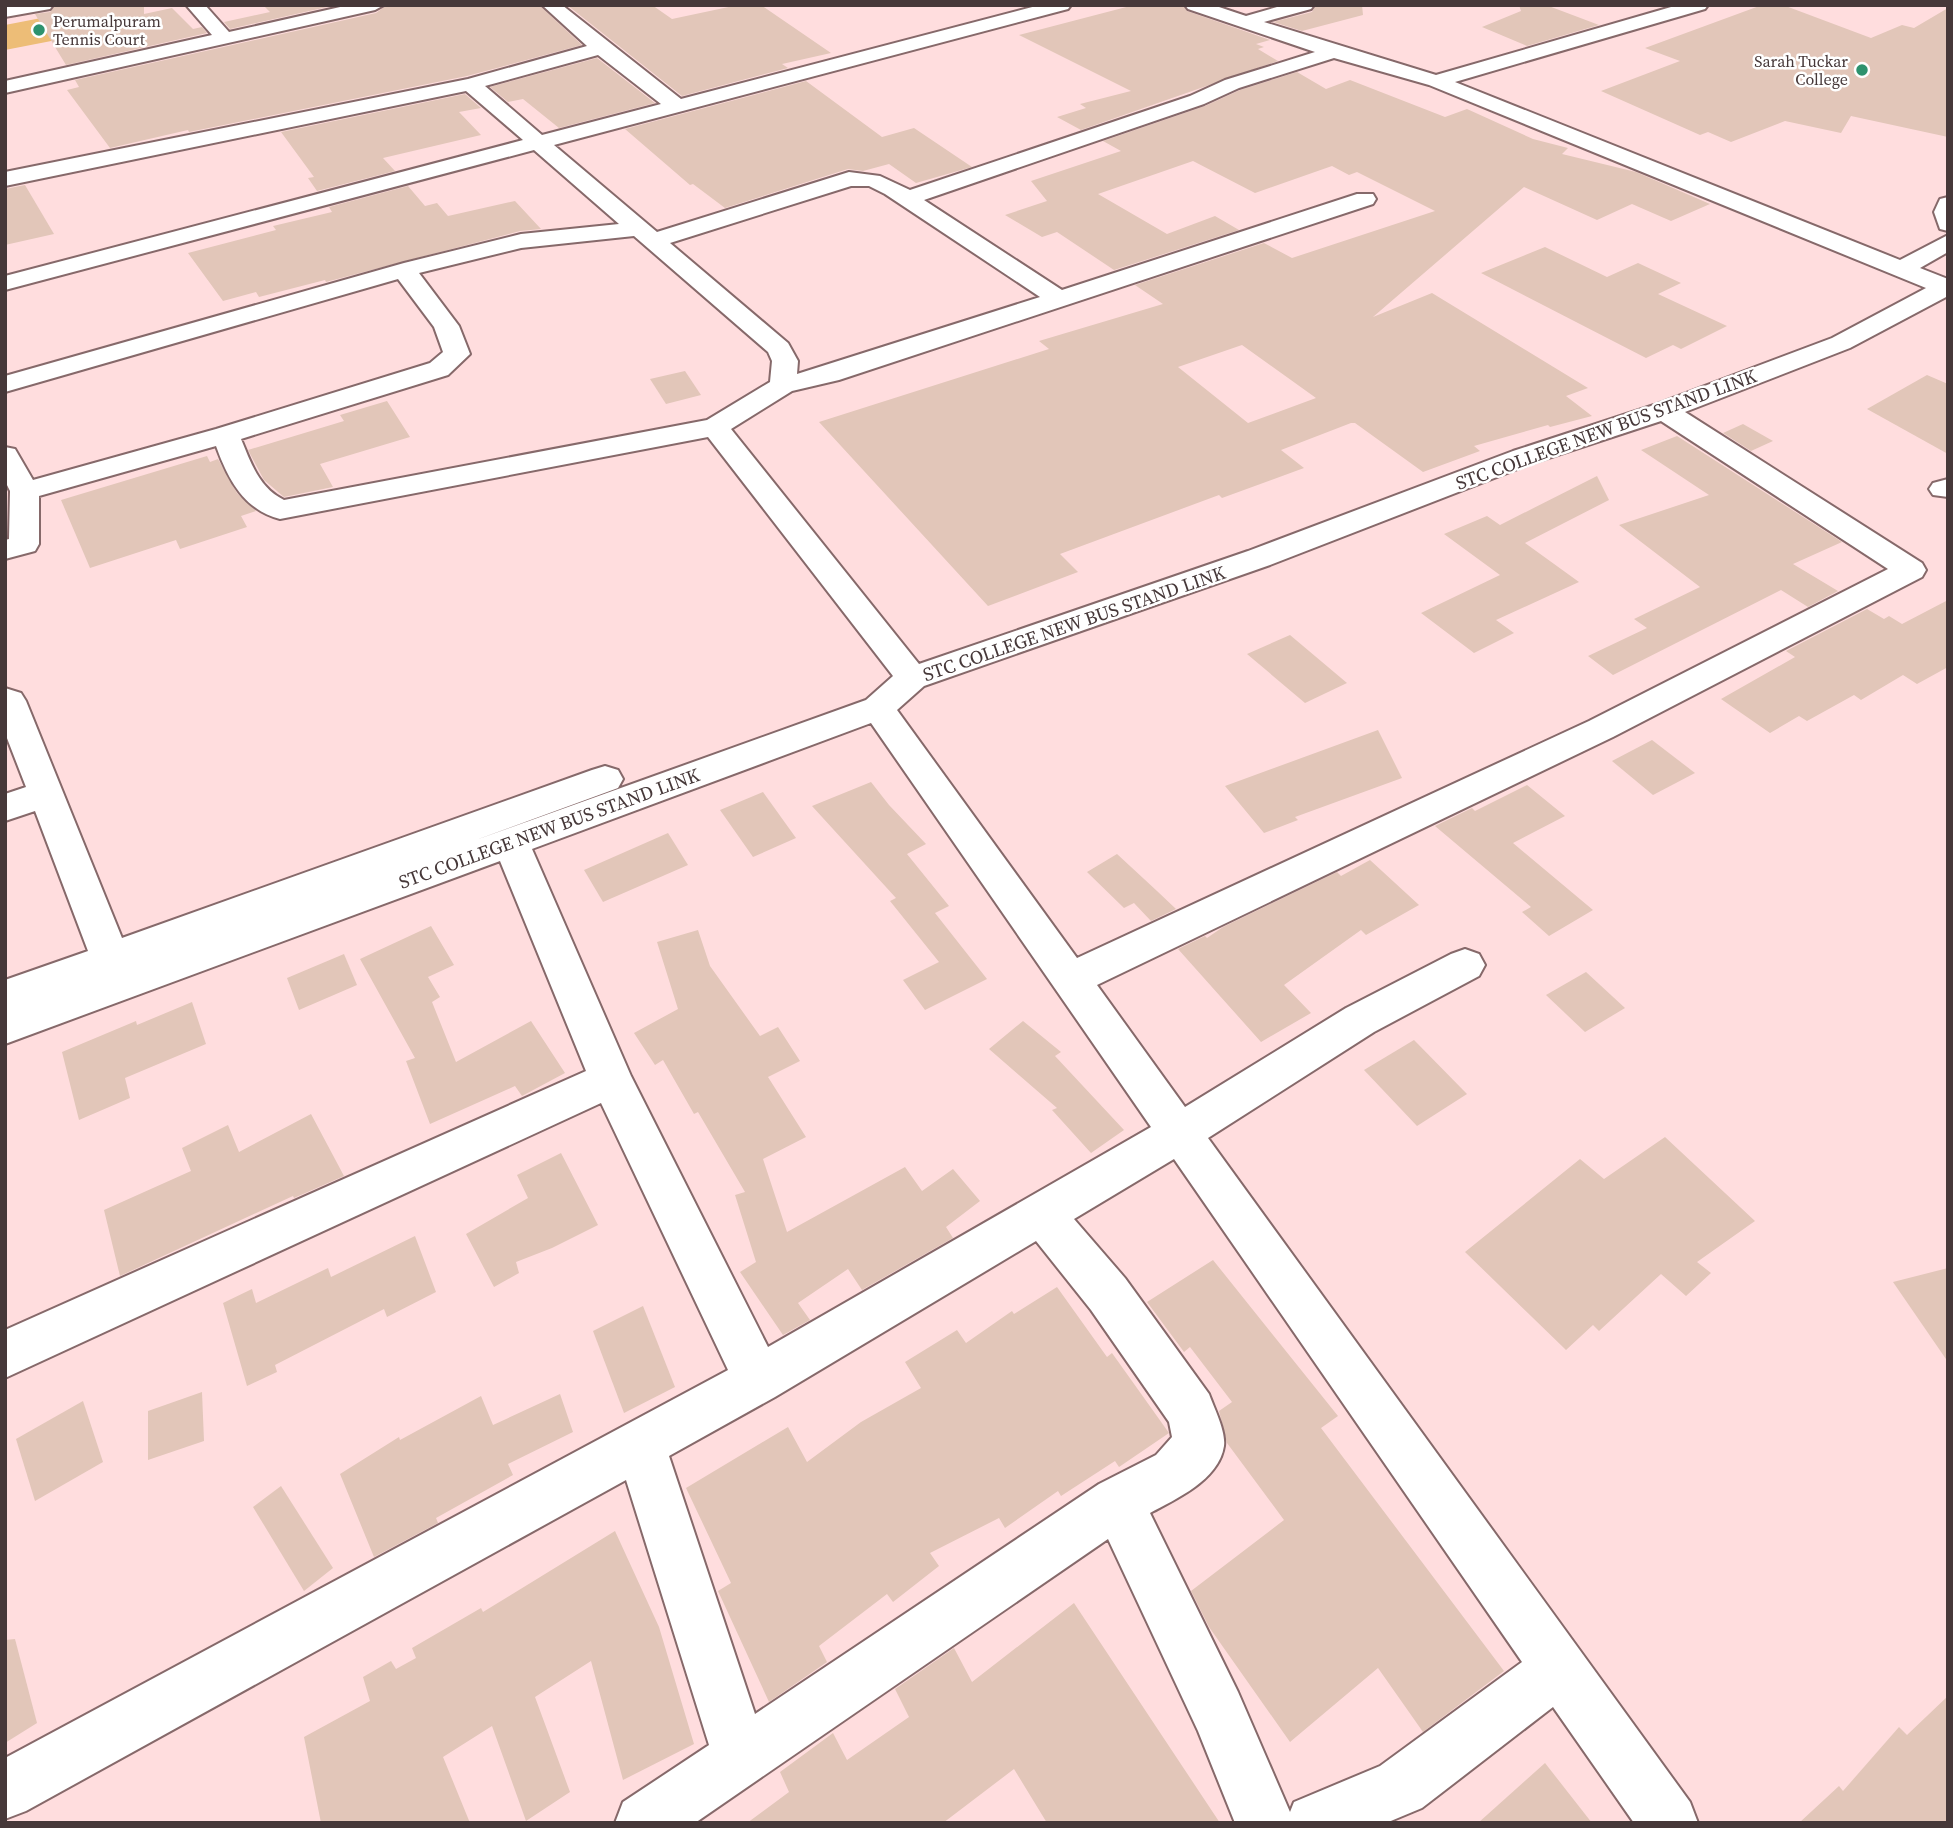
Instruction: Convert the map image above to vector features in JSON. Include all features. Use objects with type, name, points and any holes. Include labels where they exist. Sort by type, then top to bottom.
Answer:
[{"type":"street","points":[[5,12],[44,5]]},
{"type":"street","points":[[195,5],[225,38]]},
{"type":"street","points":[[5,87],[375,5]]},
{"type":"street","points":[[551,5],[601,48],[678,107]]},
{"type":"street","points":[[5,283],[1062,5]]},
{"type":"street","points":[[1194,5],[1334,52],[1436,81],[1947,288]]},
{"type":"street","points":[[1246,22],[1305,5]]},
{"type":"street","points":[[1436,81],[1699,5]]},
{"type":"street","points":[[5,180],[470,84],[601,48]]},
{"type":"street","points":[[907,198],[1197,100],[1232,84],[1334,52]]},
{"type":"street","points":[[470,84],[779,348],[785,361],[783,385]]},
{"type":"street","points":[[5,384],[404,270],[521,241],[647,235],[849,179],[868,177],[887,184],[1059,299]]},
{"type":"street","points":[[226,435],[242,479],[267,505],[280,510],[715,427],[783,385],[830,374],[1365,199]]},
{"type":"street","points":[[1948,205],[1945,212],[1948,224]]},
{"type":"street","points":[[1902,270],[1948,242]]},
{"type":"street","points":[[25,491],[226,435],[439,369],[457,354],[446,326],[404,270]]},
{"type":"street","name":"STC COLLEGE NEW BUS STAND LINK","points":[[5,1027],[111,959],[511,842],[878,708],[912,678],[1259,558],[1523,457],[1664,411],[1840,343],[1947,288]]},
{"type":"street","points":[[1069,980],[1601,729],[1911,570],[1664,411]]},
{"type":"street","points":[[5,997],[858,688],[912,678],[715,427]]},
{"type":"street","points":[[5,455],[25,491],[24,544],[5,550]]},
{"type":"street","points":[[5,699],[9,701],[111,959]]},
{"type":"street","points":[[878,708],[1669,1823]]},
{"type":"street","points":[[5,807],[46,793]]},
{"type":"street","points":[[511,842],[611,1079],[758,1380]]},
{"type":"street","points":[[5,972],[111,959]]},
{"type":"street","points":[[5,1790],[758,1380],[1180,1133],[1360,1020],[1465,965]]},
{"type":"street","points":[[5,1354],[611,1079]]},
{"type":"street","points":[[644,1823],[1117,1502],[1174,1473],[1199,1445],[1191,1412],[1108,1294],[1042,1214]]},
{"type":"street","points":[[640,1444],[741,1756]]},
{"type":"street","points":[[1117,1502],[1218,1712],[1265,1823]]},
{"type":"street","points":[[1315,1823],[1401,1787],[1559,1668]]},
{"type":"shaded area","name":"Perumalpuram Tennis Court","points":[[62,14],[77,36],[5,50],[5,25]]},
{"type":"building","points":[[55,5],[144,5],[144,14],[172,8],[193,29],[202,27],[207,33],[66,65],[35,14],[50,12]]},
{"type":"building","points":[[263,5],[336,5],[230,29],[224,22],[270,12]]},
{"type":"building","points":[[387,5],[539,5],[582,45],[467,76],[189,132],[188,130],[110,148],[67,90],[79,87],[75,80],[376,13]]},
{"type":"building","points":[[567,5],[652,5],[672,19],[738,5],[761,5],[831,53],[782,64],[788,68],[682,96]]},
{"type":"building","points":[[1134,5],[1183,5],[1187,11],[1270,40],[1256,44],[1264,47],[1258,49],[1278,61],[1081,130],[1057,117],[1086,108],[1080,104],[1131,91],[1019,35]]},
{"type":"building","points":[[1316,5],[1362,5],[1363,15],[1302,31],[1273,22],[1312,12]]},
{"type":"building","points":[[1519,5],[1546,5],[1599,25],[1527,46],[1482,27],[1521,11]]},
{"type":"building","points":[[1762,5],[1783,5],[1871,38],[1902,25],[1914,28],[1948,8],[1948,137],[1851,116],[1841,133],[1785,121],[1731,142],[1708,132],[1700,135],[1601,91],[1680,61],[1645,48]]},
{"type":"building","points":[[597,58],[655,103],[559,128],[523,99],[508,102],[490,87]]},
{"type":"building","points":[[1297,72],[1326,89],[1350,80],[1445,117],[1467,109],[1533,139],[1568,148],[1562,154],[1636,172],[1710,204],[1671,221],[1632,204],[1597,220],[1524,187],[1373,317],[1432,293],[1588,388],[1566,396],[1592,416],[1550,427],[1548,425],[1474,446],[1480,451],[1423,472],[1355,423],[1351,423],[1281,450],[1304,468],[1222,498],[1219,495],[1060,554],[1078,572],[988,606],[819,422],[1049,349],[1039,341],[1163,304],[1135,285],[1264,243],[1292,258],[1435,211],[1357,172],[1349,175],[1332,166],[1255,193],[1193,161],[1098,194],[1167,234],[1215,216],[1239,230],[1114,270],[1057,232],[1042,237],[1005,215],[1047,201],[1031,181],[1121,151],[1103,141],[1205,106],[1240,90]],"holes":[[[1242,345],[1316,398],[1248,423],[1178,367]]]},
{"type":"building","points":[[806,81],[882,137],[914,128],[972,167],[916,183],[889,164],[863,171],[848,169],[725,208],[693,184],[690,185],[625,129]]},
{"type":"building","points":[[465,94],[481,108],[459,112],[481,135],[383,158],[395,171],[317,191],[308,178],[314,177],[281,132]]},
{"type":"building","points":[[25,185],[54,234],[5,245],[5,189]]},
{"type":"building","points":[[408,186],[425,206],[437,203],[448,216],[515,201],[541,229],[520,231],[326,282],[325,280],[259,297],[256,292],[223,301],[188,253],[276,230],[273,226],[332,212],[329,207]]},
{"type":"building","points":[[1545,247],[1607,277],[1638,263],[1681,283],[1658,294],[1727,326],[1681,349],[1673,345],[1646,358],[1481,273]]},
{"type":"building","points":[[685,371],[701,395],[666,404],[650,379]]},
{"type":"building","points":[[1927,375],[1948,384],[1948,454],[1867,409]]},
{"type":"building","points":[[387,401],[410,437],[320,464],[333,487],[284,497],[264,480],[248,450],[344,421],[340,415]]},
{"type":"building","points":[[1743,424],[1773,441],[1751,451],[1723,433]]},
{"type":"building","points":[[1677,436],[1842,542],[1793,564],[1838,591],[1808,607],[1781,590],[1613,675],[1588,656],[1647,628],[1634,619],[1700,587],[1619,525],[1709,495],[1641,450]]},
{"type":"building","points":[[207,456],[210,462],[218,459],[237,493],[256,511],[241,516],[247,527],[180,549],[176,540],[90,568],[61,500]]},
{"type":"building","points":[[1597,476],[1609,500],[1525,543],[1579,582],[1496,620],[1514,633],[1474,653],[1421,613],[1500,575],[1444,534],[1487,516],[1500,525]]},
{"type":"building","points":[[1948,600],[1948,667],[1917,684],[1903,675],[1861,700],[1854,695],[1807,721],[1799,716],[1770,733],[1721,699],[1795,657],[1786,651],[1867,609],[1884,619],[1889,616],[1902,624]]},
{"type":"building","points":[[1290,635],[1347,683],[1305,703],[1247,654]]},
{"type":"building","points":[[1378,730],[1402,778],[1295,817],[1298,820],[1264,833],[1225,786]]},
{"type":"building","points":[[1652,740],[1695,773],[1653,795],[1612,761]]},
{"type":"building","points":[[871,782],[926,844],[907,854],[949,906],[935,913],[987,979],[925,1010],[903,980],[939,962],[890,901],[896,898],[812,806]]},
{"type":"building","points":[[1527,785],[1565,816],[1513,843],[1593,910],[1549,936],[1522,912],[1531,907],[1435,826],[1472,808],[1475,811]]},
{"type":"building","points":[[763,792],[796,838],[753,857],[720,810]]},
{"type":"building","points":[[668,833],[688,865],[603,902],[584,870]]},
{"type":"building","points":[[1117,854],[1176,909],[1151,921],[1134,903],[1124,908],[1087,872]]},
{"type":"building","points":[[1370,860],[1419,905],[1366,935],[1361,930],[1284,985],[1311,1013],[1261,1042],[1178,949],[1205,936],[1207,938],[1223,927],[1337,872],[1341,876]]},
{"type":"building","points":[[431,926],[454,965],[428,977],[440,997],[432,1002],[456,1062],[531,1021],[565,1073],[522,1096],[515,1086],[430,1124],[406,1061],[415,1058],[360,959]]},
{"type":"building","points":[[698,930],[710,966],[760,1036],[778,1027],[800,1061],[768,1077],[806,1137],[763,1159],[787,1232],[905,1167],[922,1191],[953,1169],[980,1201],[946,1227],[953,1238],[862,1290],[848,1269],[798,1303],[810,1320],[783,1335],[740,1272],[756,1262],[735,1195],[745,1192],[698,1112],[694,1114],[663,1060],[655,1065],[634,1033],[678,1009],[657,942]]},
{"type":"building","points":[[344,954],[357,985],[299,1010],[287,978]]},
{"type":"building","points":[[1586,972],[1625,1008],[1585,1032],[1546,995]]},
{"type":"building","points":[[192,1002],[206,1044],[125,1078],[130,1098],[79,1120],[62,1052],[136,1021],[137,1025]]},
{"type":"building","points":[[1023,1021],[1061,1052],[1055,1056],[1124,1130],[1091,1153],[1052,1110],[1057,1108],[989,1049]]},
{"type":"building","points":[[1414,1040],[1467,1094],[1417,1126],[1364,1070]]},
{"type":"building","points":[[311,1114],[344,1176],[294,1198],[293,1196],[120,1276],[104,1210],[191,1171],[182,1148],[228,1125],[239,1152]]},
{"type":"building","points":[[1665,1137],[1755,1221],[1697,1262],[1711,1273],[1686,1296],[1661,1274],[1599,1331],[1593,1325],[1566,1350],[1465,1252],[1580,1159],[1604,1179]]},
{"type":"building","points":[[561,1153],[598,1225],[516,1262],[519,1273],[494,1287],[466,1234],[528,1198],[517,1175]]},
{"type":"building","points":[[415,1236],[436,1292],[387,1317],[384,1309],[275,1365],[277,1372],[247,1386],[223,1303],[252,1289],[256,1303],[328,1268],[331,1277]]},
{"type":"building","points":[[1213,1260],[1338,1416],[1321,1428],[1504,1671],[1423,1732],[1378,1668],[1290,1742],[1209,1627],[1191,1591],[1284,1520],[1227,1443],[1219,1411],[1232,1402],[1190,1347],[1184,1352],[1147,1302]]},
{"type":"building","points":[[1948,1268],[1948,1362],[1893,1282]]},
{"type":"building","points":[[1057,1287],[1107,1357],[1112,1353],[1169,1433],[1119,1467],[1115,1461],[1061,1496],[1058,1491],[1005,1528],[999,1518],[930,1553],[939,1566],[893,1602],[887,1594],[819,1646],[827,1662],[769,1702],[718,1591],[731,1583],[686,1488],[788,1427],[807,1462],[861,1422],[921,1388],[905,1362],[957,1330],[966,1343],[1012,1311],[1014,1314]]},
{"type":"building","points":[[643,1306],[675,1387],[624,1413],[593,1331]]},
{"type":"building","points":[[202,1392],[204,1441],[148,1460],[148,1411]]},
{"type":"building","points":[[560,1394],[573,1432],[508,1464],[513,1475],[436,1518],[438,1523],[374,1557],[340,1474],[399,1437],[400,1440],[481,1396],[493,1425]]},
{"type":"building","points":[[83,1401],[103,1462],[35,1501],[16,1439]]},
{"type":"building","points":[[281,1486],[333,1568],[304,1591],[253,1507]]},
{"type":"building","points":[[615,1531],[659,1627],[694,1744],[623,1780],[591,1661],[535,1697],[570,1792],[526,1821],[492,1726],[443,1757],[470,1823],[321,1823],[304,1737],[370,1701],[363,1677],[391,1661],[396,1669],[416,1658],[412,1648],[481,1608],[483,1612]]},
{"type":"building","points":[[1074,1603],[1220,1823],[1047,1823],[1014,1769],[943,1823],[747,1823],[789,1792],[780,1772],[833,1733],[847,1760],[909,1717],[895,1689],[954,1648],[972,1682]]},
{"type":"building","points":[[15,1639],[37,1723],[5,1743],[5,1640]]},
{"type":"building","points":[[1948,1696],[1948,1823],[1799,1823],[1839,1786],[1843,1791],[1899,1727],[1907,1735]]},
{"type":"building","points":[[1545,1763],[1592,1823],[1478,1823]]},
{"type":"place","name":"Perumalpuram Tennis Court","points":[[39,30]]},
{"type":"place","name":"Sarah Tuckar College","points":[[1862,70]]}]
